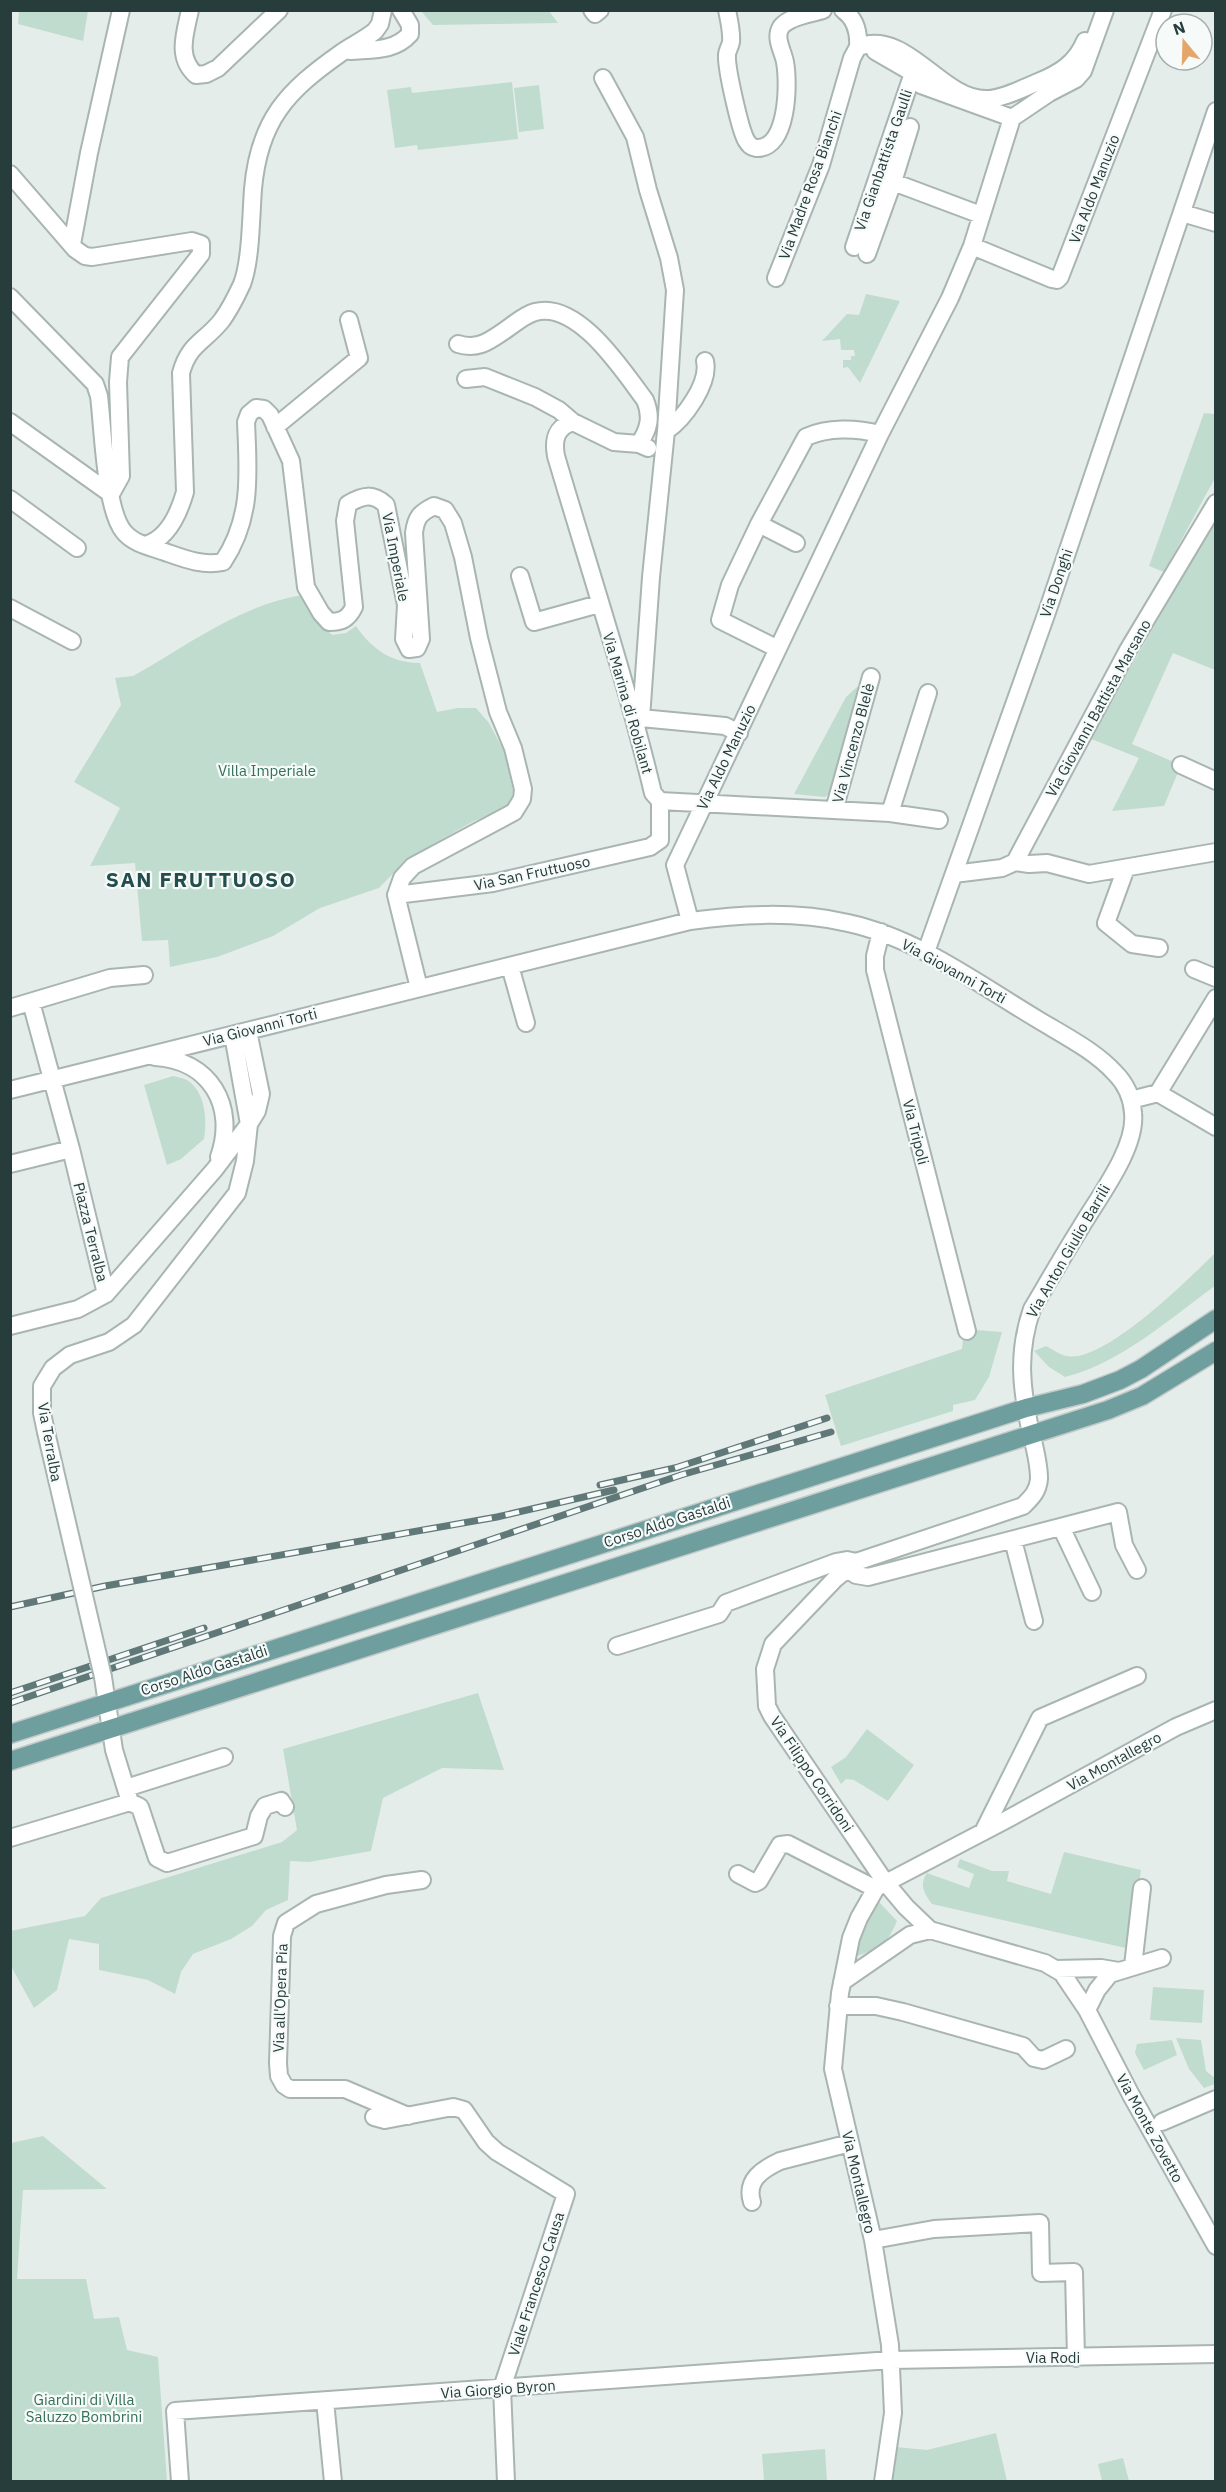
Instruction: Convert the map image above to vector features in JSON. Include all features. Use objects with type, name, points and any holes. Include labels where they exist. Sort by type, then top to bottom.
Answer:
[{"type":"main road","name":"Corso Aldo Gastaldi","points":[[10,1734],[106,1701],[1026,1408],[1083,1394],[1141,1369],[1215,1319]]},
{"type":"main road","name":"Corso Aldo Gastaldi","points":[[10,1761],[1108,1410],[1142,1396],[1215,1351]]},
{"type":"street","points":[[72,244],[89,153],[121,10]]},
{"type":"street","points":[[190,10],[182,50],[184,60],[196,75],[206,74],[218,68],[279,10]]},
{"type":"street","points":[[171,554],[163,544],[164,534],[176,515],[184,492],[181,373],[185,357],[221,321],[231,307],[243,281],[255,174],[266,132],[279,108],[297,86],[343,51],[361,42],[375,31],[380,24],[383,10]]},
{"type":"street","points":[[343,51],[378,49],[404,41],[410,34],[410,26],[401,10]]},
{"type":"street","points":[[592,10],[595,14],[600,10]]},
{"type":"street","points":[[727,10],[731,43],[726,54],[739,117],[747,143],[752,147],[766,148],[777,138],[787,89],[785,63],[778,38],[781,28],[788,22],[823,10]]},
{"type":"street","points":[[843,10],[854,20],[857,27],[858,50],[876,42],[910,56],[964,94],[985,99],[1040,81],[1068,66],[1078,56],[1095,10]]},
{"type":"street","points":[[1012,118],[1049,93],[1076,79],[1083,71],[1105,10]]},
{"type":"street","name":"Via Aldo Manuzio","points":[[972,246],[1052,279],[1057,280],[1060,277],[1162,10]]},
{"type":"street","name":"Via Gianbattista Gaulli","points":[[858,50],[913,73],[921,85],[1012,118]]},
{"type":"street","name":"Via Madre Rosa Bianchi","points":[[776,278],[821,165],[858,50]]},
{"type":"street","name":"Via Gianbattista Gaulli","points":[[893,182],[860,250],[913,73]]},
{"type":"street","points":[[603,78],[635,137],[648,190],[669,258],[675,290],[666,431],[662,453],[639,722],[725,726],[739,733]]},
{"type":"street","name":"Via Donghi","points":[[926,952],[1047,612],[1215,111]]},
{"type":"street","name":"Via Aldo Manuzio","points":[[690,921],[675,865],[739,733],[776,648],[880,434],[951,298],[972,246],[1012,118]]},
{"type":"street","points":[[910,127],[893,182],[981,215]]},
{"type":"street","points":[[10,174],[79,252],[92,257],[192,241],[201,244],[202,249],[201,254],[120,357],[117,382],[121,476],[111,494],[10,422]]},
{"type":"street","points":[[1182,213],[1215,223]]},
{"type":"street","name":"Via Imperiale","points":[[12,300],[95,384],[99,396],[111,494],[120,526],[129,537],[145,545],[207,565],[223,562],[232,549],[248,499],[246,422],[249,414],[256,408],[264,410],[270,415],[291,461],[306,586],[321,613],[329,621],[341,622],[350,616],[354,607],[345,521],[348,504],[370,495],[378,498],[386,505],[389,516],[406,605],[404,639],[409,649],[417,648],[421,639],[414,533],[416,519],[422,512],[434,506],[445,510],[453,523],[463,557],[479,638],[495,701],[513,747],[523,789],[522,800],[514,812],[413,866],[402,878],[396,895]]},
{"type":"street","points":[[458,344],[479,346],[535,312],[548,311],[566,315],[580,324],[602,345],[645,400],[648,409],[648,426],[639,444]]},
{"type":"street","points":[[275,427],[359,358],[349,320]]},
{"type":"street","points":[[666,431],[677,424],[691,408],[707,369],[705,361]]},
{"type":"street","points":[[466,379],[485,377],[559,410],[573,422],[614,442],[639,444],[662,453]]},
{"type":"street","name":"Via Marina di Robilant","points":[[573,422],[566,424],[557,434],[555,450],[599,604],[639,722],[653,793],[660,801],[661,835]]},
{"type":"street","points":[[776,648],[720,620],[730,585],[759,524],[806,437],[818,432],[861,429],[880,434]]},
{"type":"street","points":[[10,499],[77,548]]},
{"type":"street","name":"Via Giovanni Battista Marsano","points":[[1015,862],[1128,650],[1215,503]]},
{"type":"street","points":[[759,524],[796,543]]},
{"type":"street","points":[[145,545],[164,534]]},
{"type":"street","points":[[520,576],[534,622],[599,604]]},
{"type":"street","points":[[10,608],[72,641]]},
{"type":"street","name":"Via Vincenzo Blelè","points":[[834,810],[871,677]]},
{"type":"street","points":[[890,813],[928,693]]},
{"type":"street","points":[[1180,765],[1215,780]]},
{"type":"street","points":[[660,801],[704,803]]},
{"type":"street","name":"Via Vincenzo Blelè","points":[[704,803],[890,813],[939,820]]},
{"type":"street","name":"Via San Fruttuoso","points":[[396,895],[493,883],[650,847],[660,840],[661,835]]},
{"type":"street","points":[[954,874],[1002,868],[1015,862],[1047,863],[1089,874],[1215,852]]},
{"type":"street","points":[[1126,868],[1106,923],[1132,944],[1159,948]]},
{"type":"street","points":[[396,895],[419,988]]},
{"type":"street","name":"Via Giovanni Torti","points":[[10,1090],[690,921],[775,915],[823,918],[881,932],[926,952],[1087,1050],[1116,1073],[1125,1085],[1131,1100]]},
{"type":"street","name":"Via Tripoli","points":[[881,932],[875,956],[875,970],[967,1331]]},
{"type":"street","points":[[510,966],[526,1023]]},
{"type":"street","points":[[1194,969],[1215,978]]},
{"type":"street","points":[[10,1008],[110,978],[144,975]]},
{"type":"street","points":[[1131,1100],[1158,1093],[1215,998]]},
{"type":"street","name":"Piazza Terralba","points":[[31,1002],[106,1294]]},
{"type":"street","points":[[240,1033],[249,1124]]},
{"type":"street","name":"Piazza Terralba","points":[[146,1056],[165,1057],[198,1071],[220,1095],[224,1112],[225,1142],[215,1169]]},
{"type":"street","points":[[1158,1093],[1215,1127]]},
{"type":"street","name":"Via Anton Giulio Barrili","points":[[1026,1408],[1021,1348],[1028,1320],[1032,1309],[1118,1165],[1132,1133],[1134,1115],[1131,1100]]},
{"type":"street","name":"Piazza Terralba","points":[[106,1294],[215,1169],[249,1124]]},
{"type":"street","name":"Via Terralba","points":[[106,1701],[103,1677],[42,1413],[42,1386],[53,1368],[70,1355],[109,1342],[134,1325],[237,1193],[245,1161],[249,1124]]},
{"type":"street","points":[[10,1164],[70,1149]]},
{"type":"street","points":[[10,1326],[78,1309],[106,1294]]},
{"type":"street","name":"Via Filippo Corridoni","points":[[872,1862],[767,1706],[765,1669],[773,1644],[852,1566],[1023,1506],[1036,1493],[1039,1480],[1026,1408]]},
{"type":"street","name":"Via Filippo Corridoni","points":[[617,1646],[719,1614],[726,1603],[836,1562],[847,1560],[856,1575],[868,1577],[886,1570],[1118,1512],[1124,1545],[1137,1570]]},
{"type":"street","points":[[1061,1527],[1092,1592]]},
{"type":"street","points":[[1013,1540],[1034,1621]]},
{"type":"street","points":[[983,1832],[1040,1718],[1137,1676]]},
{"type":"street","points":[[106,1701],[110,1730],[128,1795],[140,1807],[157,1858],[167,1863],[254,1836],[259,1816],[265,1806],[281,1801],[285,1808]]},
{"type":"street","name":"Via Montallegro","points":[[883,2481],[892,2421],[891,2360],[873,2240],[834,2078],[838,2006],[851,1938],[880,1885],[1176,1727],[1215,1710]]},
{"type":"street","points":[[10,1838],[224,1757]]},
{"type":"street","points":[[738,1874],[755,1883],[759,1881],[780,1845],[788,1844],[880,1885]]},
{"type":"street","name":"Via Monte Zovetto","points":[[872,1862],[880,1885],[930,1930],[1045,1963],[1062,1973],[1087,2010],[1131,2095],[1215,2246]]},
{"type":"street","name":"Via all'Opera Pia","points":[[409,2116],[345,2089],[298,2090],[284,2085],[279,2076],[278,2064],[282,1936],[286,1923],[316,1904],[386,1885],[422,1880]]},
{"type":"street","points":[[1126,1968],[1142,1888]]},
{"type":"street","points":[[842,1982],[910,1935],[930,1930]]},
{"type":"street","name":"Via Monte Zovetto","points":[[1087,2010],[1097,1990],[1110,1974],[1162,1958]]},
{"type":"street","name":"Via Monte Zovetto","points":[[1055,1969],[1126,1968]]},
{"type":"street","points":[[838,2006],[876,2006],[903,2012],[1023,2046],[1034,2058],[1043,2060],[1066,2049]]},
{"type":"street","name":"Via Monte Zovetto","points":[[1162,2122],[1215,2098]]},
{"type":"street","name":"Viale Francesco Causa","points":[[409,2116],[453,2107],[464,2110],[486,2142],[497,2152],[566,2194],[502,2388],[506,2481]]},
{"type":"street","points":[[374,2117],[385,2120],[409,2116]]},
{"type":"street","points":[[752,2202],[750,2190],[753,2182],[759,2173],[769,2166],[780,2161],[850,2143]]},
{"type":"street","points":[[873,2240],[934,2229],[1040,2223],[1041,2273],[1074,2272],[1076,2358]]},
{"type":"street","name":"Via Rodi","points":[[891,2360],[1215,2354]]},
{"type":"street","name":"Via Giorgio Byron","points":[[180,2481],[175,2410],[891,2360]]},
{"type":"street","points":[[325,2401],[333,2481]]},
{"type":"green space","points":[[19,11],[88,11],[83,41],[18,24]]},
{"type":"green space","points":[[421,11],[549,11],[558,23],[433,25]]},
{"type":"green space","points":[[512,82],[518,139],[418,150],[417,145],[395,148],[387,90],[411,87],[412,93]]},
{"type":"green space","points":[[539,85],[544,129],[519,132],[514,88]]},
{"type":"green space","points":[[866,294],[900,301],[860,383],[848,367],[843,368],[843,360],[851,360],[851,356],[855,356],[854,350],[841,350],[840,339],[822,341],[847,314],[859,315]]},
{"type":"green space","points":[[1215,410],[1215,478],[1164,572],[1149,566],[1204,413],[1214,414]]},
{"type":"green space","points":[[1215,522],[1215,670],[1173,653],[1132,744],[1181,765],[1164,806],[1112,811],[1139,758],[1089,738]]},
{"type":"green space","name":"Villa Imperiale","points":[[303,595],[316,617],[332,635],[346,633],[356,626],[383,653],[400,660],[420,663],[437,712],[458,708],[476,708],[489,723],[504,751],[513,790],[512,798],[508,807],[472,822],[407,859],[379,888],[320,908],[273,936],[217,957],[170,967],[168,940],[142,941],[135,863],[90,866],[120,808],[74,782],[121,705],[115,678],[133,676],[215,628],[258,607]]},
{"type":"green space","points":[[866,679],[832,792],[825,797],[794,794],[846,697]]},
{"type":"green space","points":[[173,1076],[187,1080],[202,1099],[205,1132],[204,1139],[181,1159],[167,1165],[144,1085]]},
{"type":"green space","points":[[1215,1253],[1215,1286],[1144,1339],[1106,1362],[1065,1377],[1049,1367],[1034,1351],[1046,1346],[1067,1356],[1083,1355],[1102,1347],[1123,1334],[1167,1299]]},
{"type":"green space","points":[[964,1329],[1002,1332],[989,1377],[975,1400],[953,1405],[953,1411],[841,1446],[825,1395],[962,1349]]},
{"type":"green space","points":[[478,1693],[504,1770],[442,1768],[383,1798],[371,1851],[309,1862],[290,1861],[288,1900],[266,1910],[252,1926],[231,1939],[193,1954],[181,1972],[175,1994],[148,1980],[99,1970],[99,1944],[69,1939],[57,1990],[34,2008],[12,1968],[10,1931],[85,1916],[101,1898],[282,1842],[297,1830],[283,1749]]},
{"type":"green space","points":[[867,1729],[914,1765],[888,1801],[854,1780],[846,1779],[841,1784],[831,1767],[846,1757]]},
{"type":"green space","points":[[1064,1852],[1141,1870],[1130,1949],[932,1904],[924,1889],[923,1881],[927,1873],[969,1888],[974,1874],[957,1867],[960,1859],[992,1871],[1009,1871],[1007,1881],[1051,1894]]},
{"type":"green space","points":[[878,1901],[897,1921],[882,1945],[855,1957],[864,1928]]},
{"type":"green space","points":[[1153,1987],[1204,1990],[1202,2023],[1150,2020]]},
{"type":"green space","points":[[1176,2038],[1201,2040],[1206,2071],[1215,2078],[1215,2084],[1204,2088],[1189,2069]]},
{"type":"green space","points":[[1172,2040],[1177,2055],[1144,2070],[1135,2053],[1137,2044]]},
{"type":"green space","name":"Giardini di Villa Saluzzo Bombrini","points":[[43,2136],[107,2189],[23,2190],[17,2279],[86,2279],[94,2319],[119,2317],[127,2350],[158,2357],[167,2481],[11,2481],[11,2143]]},
{"type":"green space","points":[[996,2433],[1007,2481],[890,2482],[896,2447],[927,2450]]},
{"type":"green space","points":[[825,2449],[827,2481],[764,2481],[762,2454]]},
{"type":"green space","points":[[1123,2458],[1129,2481],[1102,2481],[1098,2464]]},
{"type":"railway","points":[[675,1468],[827,1418]]},
{"type":"railway","points":[[10,1703],[681,1475],[831,1432]]},
{"type":"railway","points":[[600,1485],[679,1467]]},
{"type":"railway","points":[[10,1607],[105,1586],[497,1517],[614,1490]]},
{"type":"railway","points":[[10,1693],[204,1628]]},
{"type":"district","name":"SAN FRUTTUOSO","points":[[201,879]]}]
